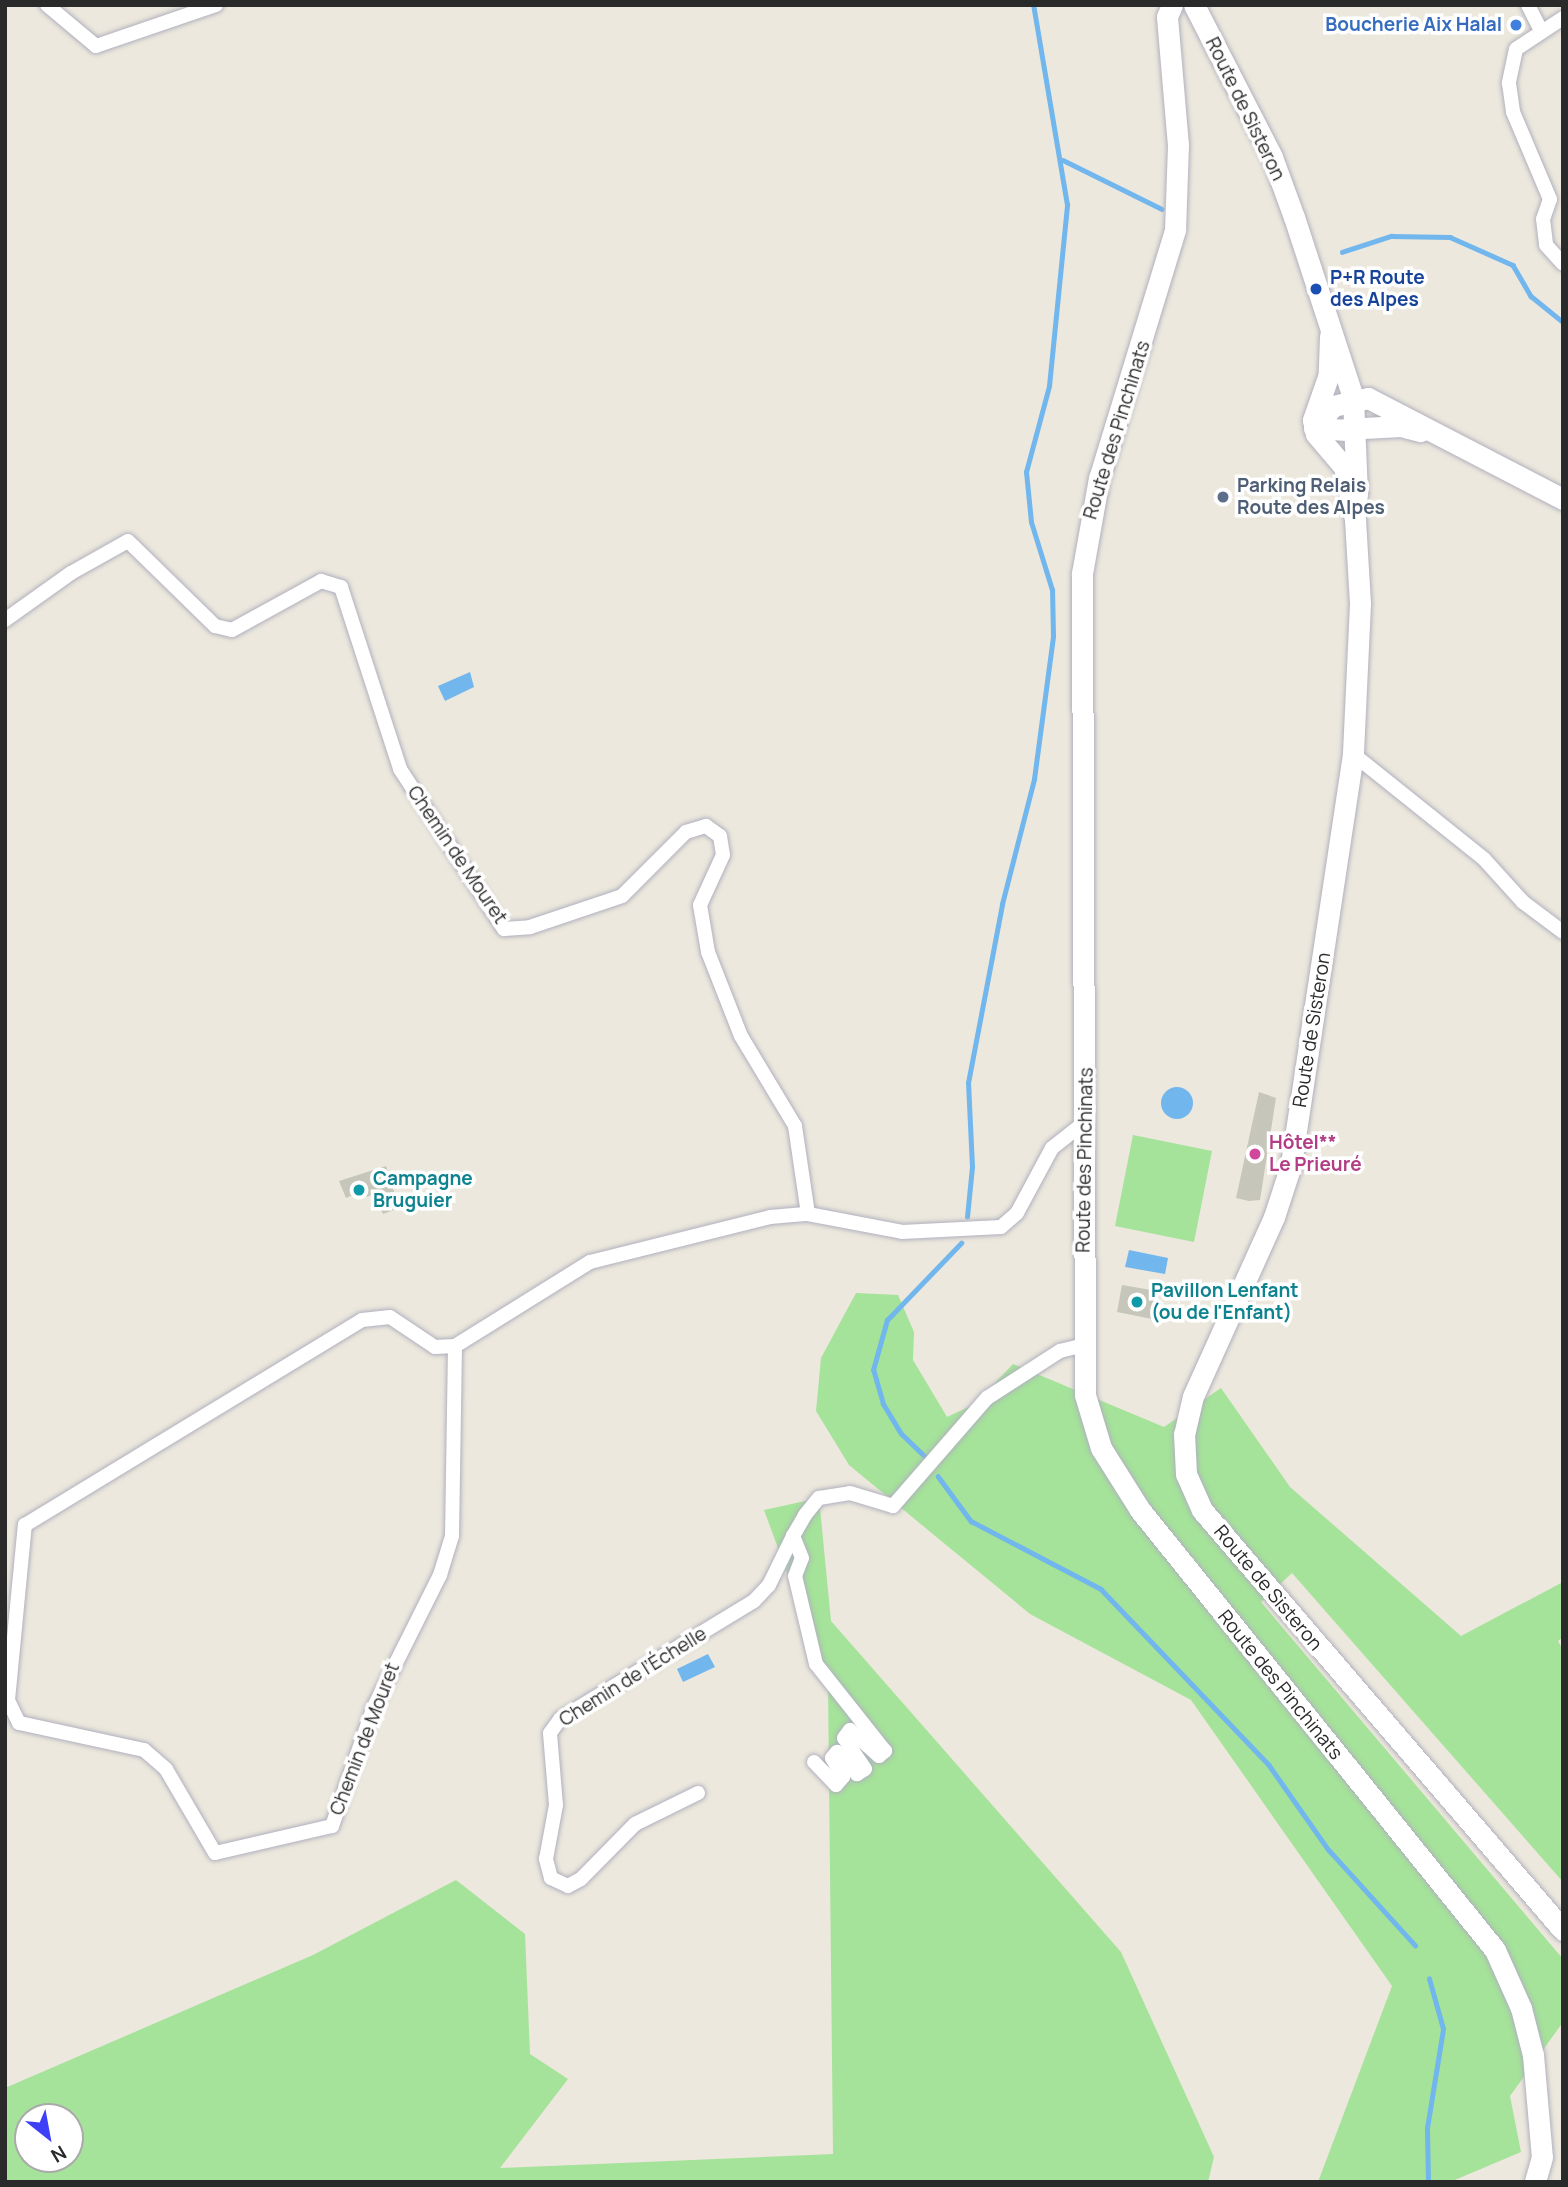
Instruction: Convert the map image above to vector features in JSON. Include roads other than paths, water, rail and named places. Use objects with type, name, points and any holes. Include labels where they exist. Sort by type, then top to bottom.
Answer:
[{"type":"street","points":[[47,5],[96,46],[216,5]]},
{"type":"street","name":"Route des Pinchinats","points":[[1172,5],[1167,17],[1178,194],[1175,230],[1099,478],[1082,573],[1085,1395],[1111,1469],[1495,1950],[1521,2008],[1532,2055],[1542,2157],[1535,2182]]},
{"type":"street","name":"Route de Sisteron","points":[[1194,5],[1272,157],[1330,336],[1346,375],[1361,398],[1354,428],[1360,458],[1355,519],[1360,604],[1353,754],[1291,1165],[1274,1217],[1193,1396],[1184,1434],[1186,1474],[1210,1520],[1563,1930]]},
{"type":"street","points":[[1528,5],[1540,29]]},
{"type":"street","points":[[1563,18],[1540,29],[1517,49],[1509,83],[1513,112],[1550,199],[1543,219],[1546,245],[1563,264]]},
{"type":"street","name":"Route de Sisteron","points":[[1330,336],[1319,411],[1344,467],[1355,519]]},
{"type":"street","points":[[1319,411],[1361,398],[1426,433],[1563,499]]},
{"type":"street","points":[[1319,411],[1354,428],[1426,433]]},
{"type":"street","points":[[1360,458],[1383,428]]},
{"type":"street","name":"Chemin de Mouret","points":[[5,621],[71,572],[128,541],[215,626],[232,630],[321,581],[341,587],[400,769],[504,929],[530,927],[622,896],[686,832],[706,826],[720,836],[723,855],[700,905],[708,952],[741,1036],[795,1126],[808,1214]]},
{"type":"street","points":[[1353,754],[1485,859],[1523,902],[1563,932]]},
{"type":"street","points":[[455,1346],[590,1262],[770,1217],[808,1214],[902,1232],[1001,1227],[1017,1213],[1052,1148],[1085,1122]]},
{"type":"street","name":"Chemin de Mouret","points":[[390,1317],[435,1347],[455,1346],[452,1536],[440,1575],[373,1709],[332,1826],[215,1853],[166,1769],[144,1750],[19,1723],[8,1700],[24,1525],[362,1320],[390,1317]]},
{"type":"street","name":"Chemin de l’Échelle","points":[[698,1793],[635,1824],[581,1879],[568,1886],[551,1878],[545,1859],[556,1805],[550,1733],[555,1726],[754,1601],[769,1585],[793,1536],[819,1498],[850,1493],[892,1506],[987,1398],[1060,1351],[1084,1346]]},
{"type":"street","points":[[793,1536],[802,1558],[795,1576],[799,1606],[816,1664],[885,1751],[879,1756],[850,1730],[844,1738],[865,1769],[857,1774],[837,1752],[832,1758],[843,1777],[836,1785],[814,1762]]},
{"type":"water","points":[[470,672],[474,687],[445,701],[438,686]]},
{"type":"water","points":[[1177,1087],[1188,1092],[1193,1103],[1188,1114],[1177,1119],[1166,1114],[1161,1103],[1166,1092]]},
{"type":"water","points":[[1129,1250],[1168,1258],[1165,1274],[1125,1267]]},
{"type":"water","points":[[708,1654],[715,1667],[683,1682],[677,1669]]},
{"type":"waterway","points":[[967,1217],[972,1167],[968,1083],[1002,904],[1034,779],[1053,636],[1052,590],[1031,522],[1026,472],[1049,386],[1067,205],[1033,5]]},
{"type":"waterway","points":[[1063,160],[1162,209]]},
{"type":"waterway","points":[[1342,252],[1391,236],[1450,237],[1513,265],[1531,296],[1563,322]]},
{"type":"waterway","points":[[928,1460],[901,1434],[883,1404],[873,1370],[887,1320],[961,1243]]},
{"type":"waterway","points":[[938,1476],[971,1521],[1101,1589],[1269,1765],[1328,1849],[1415,1945]]},
{"type":"waterway","points":[[1428,2182],[1427,2128],[1443,2029],[1429,1979]]},
{"type":"place","name":"Boucherie Aix Halal","points":[[1516,25]]},
{"type":"place","name":"P+R Route des Alpes","points":[[1316,289]]},
{"type":"place","name":"Parking Relais Route des Alpes","points":[[1223,497]]},
{"type":"place","name":"Hôtel** Le Prieuré","points":[[1255,1154]]},
{"type":"place","name":"Campagne Bruguier","points":[[359,1190]]},
{"type":"place","name":"Pavillon Lenfant (ou de l'Enfant)","points":[[1137,1302]]}]
